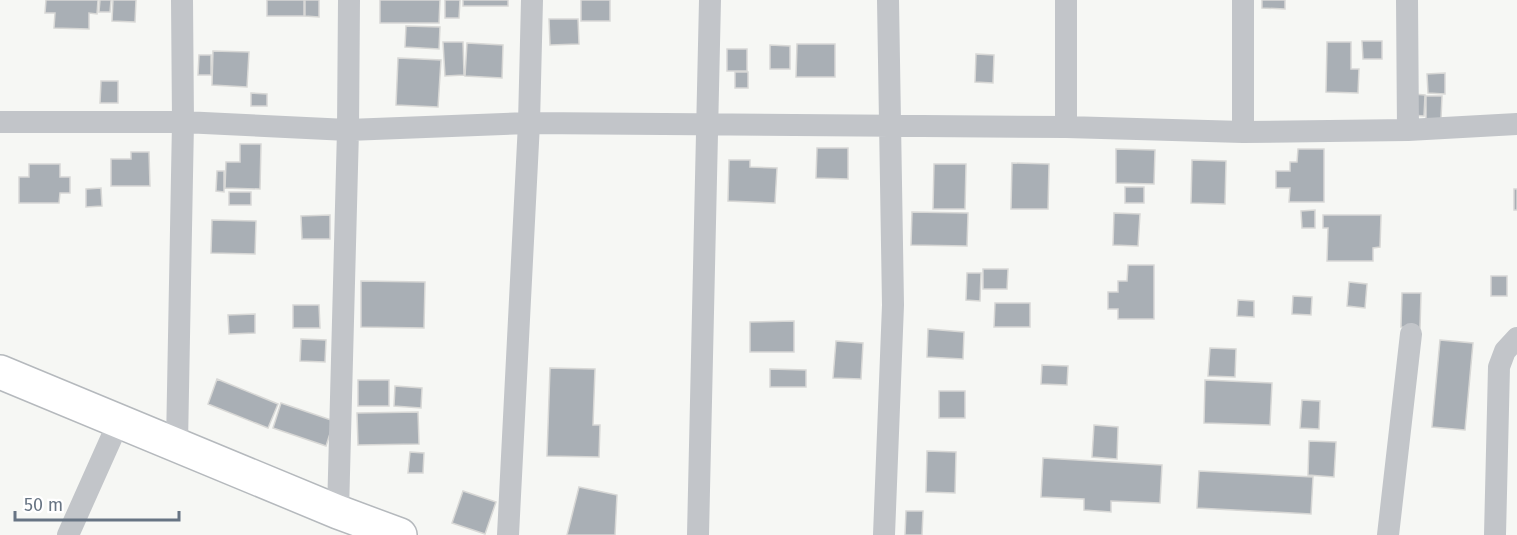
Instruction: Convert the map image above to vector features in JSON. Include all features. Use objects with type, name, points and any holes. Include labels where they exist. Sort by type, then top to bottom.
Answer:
[{"type":"main road","points":[[0,372],[338,512],[400,535]]},
{"type":"street","points":[[177,444],[183,122],[182,0]]},
{"type":"street","points":[[338,512],[349,0]]},
{"type":"street","points":[[508,535],[529,123],[532,0]]},
{"type":"street","points":[[698,535],[710,0]]},
{"type":"street","points":[[884,535],[893,304],[888,0]]},
{"type":"street","points":[[1066,0],[1066,127]]},
{"type":"street","points":[[1242,0],[1243,132]]},
{"type":"street","points":[[1407,0],[1408,130]]},
{"type":"street","points":[[0,122],[183,122],[348,130],[529,123],[1066,127],[1243,132],[1408,130],[1517,124]]},
{"type":"street","points":[[1388,535],[1411,334]]},
{"type":"street","points":[[1495,535],[1499,367],[1505,351],[1517,338]]},
{"type":"street","points":[[68,535],[119,421]]},
{"type":"building","points":[[46,0],[98,0],[97,14],[89,13],[89,29],[54,28],[55,13],[45,13]]},
{"type":"building","points":[[100,0],[111,0],[110,12],[99,12]]},
{"type":"building","points":[[113,0],[136,0],[135,22],[112,21]]},
{"type":"building","points":[[267,0],[304,0],[304,16],[267,16]]},
{"type":"building","points":[[305,0],[319,0],[319,17],[305,16]]},
{"type":"building","points":[[380,0],[440,0],[439,23],[380,23]]},
{"type":"building","points":[[445,0],[460,0],[459,18],[445,18]]},
{"type":"building","points":[[463,0],[508,0],[508,6],[463,6]]},
{"type":"building","points":[[581,0],[610,0],[610,21],[581,21]]},
{"type":"building","points":[[1262,0],[1285,0],[1285,9],[1262,8]]},
{"type":"building","points":[[549,19],[578,19],[579,44],[550,45]]},
{"type":"building","points":[[406,26],[440,27],[439,49],[405,47]]},
{"type":"building","points":[[1362,41],[1382,41],[1382,59],[1363,59]]},
{"type":"building","points":[[443,42],[463,42],[464,75],[445,76]]},
{"type":"building","points":[[1327,42],[1351,42],[1351,69],[1359,69],[1358,93],[1326,92]]},
{"type":"building","points":[[467,43],[503,45],[502,78],[465,76]]},
{"type":"building","points":[[797,44],[835,44],[835,77],[796,77]]},
{"type":"building","points":[[770,45],[790,46],[790,69],[770,69]]},
{"type":"building","points":[[727,49],[747,49],[747,71],[727,71]]},
{"type":"building","points":[[213,51],[249,52],[247,87],[212,85]]},
{"type":"building","points":[[976,54],[994,55],[993,83],[975,82]]},
{"type":"building","points":[[199,55],[211,55],[211,75],[198,75]]},
{"type":"building","points":[[398,58],[441,60],[438,107],[396,105]]},
{"type":"building","points":[[735,72],[748,72],[748,88],[735,88]]},
{"type":"building","points":[[1445,73],[1445,94],[1428,93],[1427,74]]},
{"type":"building","points":[[101,81],[118,81],[118,103],[100,103]]},
{"type":"building","points":[[251,93],[267,94],[267,106],[251,106]]},
{"type":"building","points":[[1413,94],[1425,95],[1424,116],[1412,115]]},
{"type":"building","points":[[1426,96],[1442,96],[1441,119],[1426,119]]},
{"type":"building","points":[[240,144],[261,144],[260,189],[225,188],[226,162],[240,162]]},
{"type":"building","points":[[817,148],[848,148],[848,179],[816,178]]},
{"type":"building","points":[[1116,149],[1155,150],[1154,184],[1116,183]]},
{"type":"building","points":[[1298,149],[1324,149],[1324,202],[1289,202],[1290,188],[1276,188],[1276,171],[1290,171],[1290,162],[1297,162]]},
{"type":"building","points":[[131,152],[149,152],[150,186],[111,186],[111,159],[131,159]]},
{"type":"building","points":[[729,160],[750,160],[750,167],[777,168],[775,203],[728,201]]},
{"type":"building","points":[[1192,160],[1226,161],[1225,204],[1191,203]]},
{"type":"building","points":[[1012,163],[1049,164],[1048,209],[1011,209]]},
{"type":"building","points":[[29,164],[60,164],[60,177],[70,177],[70,193],[60,193],[59,203],[19,203],[19,177],[29,177]]},
{"type":"building","points":[[934,164],[966,164],[965,209],[933,209]]},
{"type":"building","points":[[217,171],[224,171],[224,192],[216,191]]},
{"type":"building","points":[[1125,187],[1144,187],[1144,203],[1125,203]]},
{"type":"building","points":[[101,188],[102,206],[86,207],[86,189]]},
{"type":"building","points":[[1514,189],[1517,189],[1517,210],[1514,210]]},
{"type":"building","points":[[229,192],[251,192],[251,205],[229,205]]},
{"type":"building","points":[[1315,210],[1315,228],[1302,228],[1301,211]]},
{"type":"building","points":[[912,212],[968,213],[967,246],[911,245]]},
{"type":"building","points":[[1114,213],[1140,214],[1138,246],[1113,245]]},
{"type":"building","points":[[330,215],[330,239],[302,239],[301,216]]},
{"type":"building","points":[[1323,215],[1381,215],[1380,247],[1373,248],[1373,261],[1327,261],[1328,228],[1323,228]]},
{"type":"building","points":[[212,220],[256,221],[255,254],[211,253]]},
{"type":"building","points":[[1128,265],[1154,265],[1154,319],[1118,319],[1118,309],[1108,309],[1108,292],[1118,292],[1118,281],[1127,281]]},
{"type":"building","points":[[983,269],[1008,269],[1007,289],[983,289]]},
{"type":"building","points":[[967,273],[981,273],[980,301],[966,300]]},
{"type":"building","points":[[1491,276],[1507,276],[1507,296],[1491,296]]},
{"type":"building","points":[[361,281],[425,282],[424,328],[361,327]]},
{"type":"building","points":[[1349,282],[1367,284],[1365,308],[1347,306]]},
{"type":"building","points":[[1402,293],[1421,293],[1420,328],[1401,327]]},
{"type":"building","points":[[1293,296],[1312,297],[1311,315],[1292,314]]},
{"type":"building","points":[[1238,300],[1254,301],[1254,317],[1237,316]]},
{"type":"building","points":[[995,303],[1030,303],[1030,327],[994,327]]},
{"type":"building","points":[[293,305],[319,305],[320,328],[293,328]]},
{"type":"building","points":[[255,314],[255,333],[229,334],[228,315]]},
{"type":"building","points":[[794,321],[794,352],[750,352],[750,322]]},
{"type":"building","points":[[928,329],[964,332],[963,359],[927,357]]},
{"type":"building","points":[[301,339],[326,340],[325,362],[300,361]]},
{"type":"building","points":[[1440,340],[1473,343],[1465,430],[1432,427]]},
{"type":"building","points":[[836,341],[863,343],[861,379],[833,378]]},
{"type":"building","points":[[1210,348],[1236,349],[1235,377],[1208,376]]},
{"type":"building","points":[[1042,365],[1068,366],[1067,385],[1041,384]]},
{"type":"building","points":[[550,368],[595,369],[593,425],[600,425],[599,457],[547,456]]},
{"type":"building","points":[[770,369],[806,370],[806,387],[770,387]]},
{"type":"building","points":[[217,379],[278,404],[268,428],[208,404]]},
{"type":"building","points":[[358,380],[389,380],[389,406],[358,406]]},
{"type":"building","points":[[1205,380],[1272,383],[1270,425],[1204,423]]},
{"type":"building","points":[[395,386],[422,388],[421,408],[394,406]]},
{"type":"building","points":[[939,391],[965,391],[965,418],[939,418]]},
{"type":"building","points":[[1302,400],[1320,401],[1319,429],[1300,428]]},
{"type":"building","points":[[281,403],[334,421],[326,446],[273,428]]},
{"type":"building","points":[[418,412],[419,444],[358,445],[357,413]]},
{"type":"building","points":[[1094,425],[1118,427],[1117,459],[1092,457]]},
{"type":"building","points":[[1309,441],[1336,442],[1334,477],[1308,475]]},
{"type":"building","points":[[927,451],[956,452],[955,493],[926,492]]},
{"type":"building","points":[[410,452],[424,453],[423,473],[408,473]]},
{"type":"building","points":[[1043,458],[1162,465],[1160,503],[1111,501],[1111,512],[1084,510],[1084,499],[1041,497]]},
{"type":"building","points":[[1199,471],[1313,477],[1311,514],[1197,508]]},
{"type":"building","points":[[579,487],[617,495],[615,535],[567,535]]},
{"type":"building","points":[[463,491],[496,502],[485,534],[452,523]]},
{"type":"building","points":[[906,511],[923,511],[922,535],[905,535]]}]
